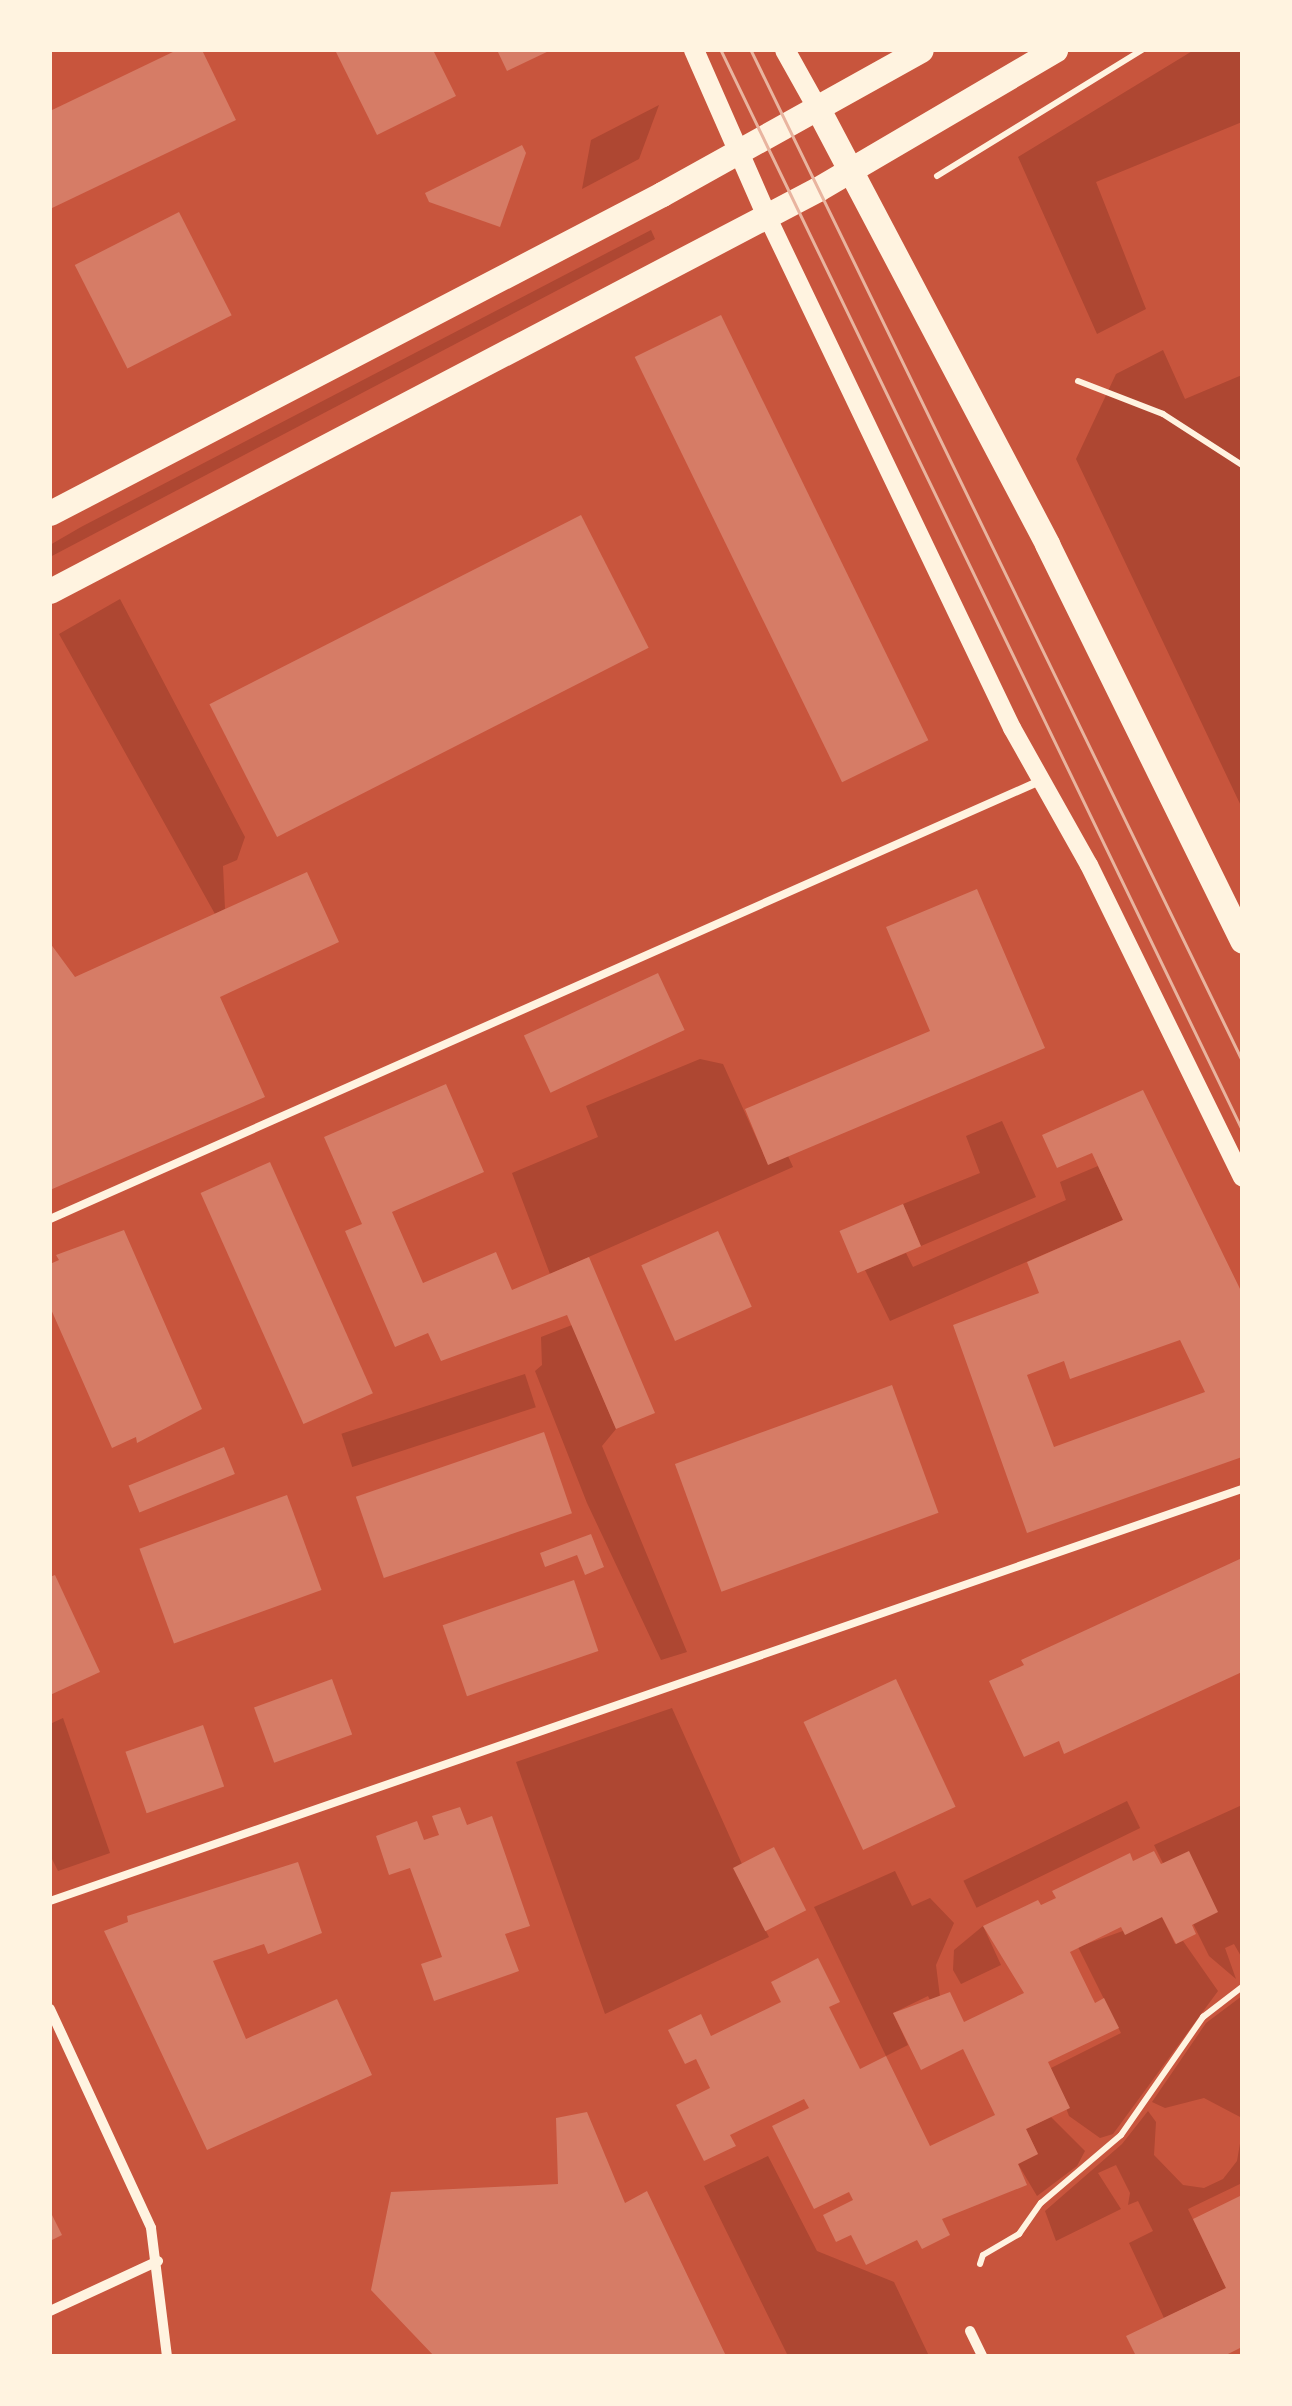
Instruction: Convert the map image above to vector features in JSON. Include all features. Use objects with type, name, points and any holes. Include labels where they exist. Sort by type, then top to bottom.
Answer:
[{"type":"main road","points":[[694,50],[766,216]]},
{"type":"main road","points":[[785,50],[1039,528],[1242,940]]},
{"type":"main road","points":[[50,513],[741,151],[921,50]]},
{"type":"main road","points":[[50,591],[852,170],[1055,50]]},
{"type":"street","points":[[766,216],[1040,781],[1089,864],[1242,1178]]},
{"type":"street","points":[[50,2009],[144,2209],[158,2261],[167,2356]]},
{"type":"street","points":[[50,2310],[158,2261]]},
{"type":"street","points":[[970,2331],[982,2356]]},
{"type":"lane","points":[[50,1219],[1040,781]]},
{"type":"lane","points":[[50,1901],[1242,1489]]},
{"type":"path","points":[[938,176],[1142,50]]},
{"type":"path","points":[[1078,381],[1163,414],[1242,465]]},
{"type":"path","points":[[980,2264],[983,2255],[1019,2234],[1041,2203],[1121,2135],[1202,2017],[1242,1988]]},
{"type":"shaded area","points":[[1194,50],[1242,50],[1242,122],[1096,182],[1146,309],[1097,334],[1018,157]]},
{"type":"shaded area","points":[[659,105],[639,159],[582,189],[591,140]]},
{"type":"shaded area","points":[[651,230],[655,239],[50,557],[50,545],[81,527]]},
{"type":"shaded area","points":[[1163,350],[1185,399],[1242,375],[1242,808],[1076,459],[1116,374]]},
{"type":"shaded area","points":[[120,599],[245,837],[237,860],[223,866],[225,909],[215,914],[59,634]]},
{"type":"shaded area","points":[[700,1059],[723,1064],[768,1164],[788,1156],[793,1167],[550,1274],[512,1173],[598,1137],[586,1106]]},
{"type":"shaded area","points":[[1002,1121],[1036,1197],[921,1246],[903,1204],[980,1173],[966,1136]]},
{"type":"shaded area","points":[[1098,1166],[1123,1220],[890,1321],[865,1270],[906,1253],[913,1267],[1066,1200],[1060,1182]]},
{"type":"shaded area","points":[[572,1325],[616,1429],[602,1446],[687,1652],[661,1660],[587,1503],[535,1371],[542,1365],[541,1337]]},
{"type":"shaded area","points":[[525,1374],[536,1407],[352,1467],[341,1434]]},
{"type":"shaded area","points":[[672,1708],[742,1864],[734,1869],[769,1937],[605,2014],[516,1762]]},
{"type":"shaded area","points":[[63,1718],[110,1853],[58,1871],[50,1855],[50,1724]]},
{"type":"shaded area","points":[[1127,1801],[1140,1828],[977,1908],[963,1881]]},
{"type":"shaded area","points":[[1242,1805],[1242,1958],[1234,1944],[1225,1948],[1236,1979],[1209,1956],[1154,1845]]},
{"type":"shaded area","points":[[895,1871],[912,1906],[930,1898],[954,1923],[936,1965],[940,1997],[931,2002],[928,1996],[893,2013],[908,2045],[886,2056],[814,1907]]},
{"type":"shaded area","points":[[1162,1917],[1175,1944],[1183,1941],[1218,1991],[1113,2134],[1100,2138],[1069,2116],[1051,2068],[1121,2033],[1078,1947]]},
{"type":"shaded area","points":[[983,1926],[1001,1965],[961,1984],[953,1970],[954,1950]]},
{"type":"shaded area","points":[[1242,1996],[1242,2118],[1204,2098],[1165,2108],[1152,2102],[1206,2023]]},
{"type":"shaded area","points":[[1148,2111],[1156,2122],[1154,2155],[1183,2185],[1204,2188],[1223,2179],[1237,2161],[1242,2132],[1242,2183],[1188,2209],[1226,2288],[1164,2318],[1129,2243],[1153,2231],[1138,2201],[1128,2205],[1130,2193],[1116,2165],[1098,2173],[1121,2209],[1056,2241],[1045,2211],[1122,2144]]},
{"type":"shaded area","points":[[1051,2117],[1085,2151],[1077,2166],[1037,2196],[1018,2164],[1038,2154],[1026,2129]]},
{"type":"shaded area","points":[[768,2156],[817,2251],[894,2282],[929,2356],[788,2356],[704,2186]]},
{"type":"building","points":[[177,50],[202,50],[236,120],[50,209],[50,111]]},
{"type":"building","points":[[335,50],[433,50],[456,96],[377,135]]},
{"type":"building","points":[[497,50],[551,50],[507,71]]},
{"type":"building","points":[[522,145],[526,153],[500,227],[429,202],[425,193]]},
{"type":"building","points":[[179,212],[232,315],[127,368],[75,265]]},
{"type":"building","points":[[721,315],[928,740],[842,782],[635,357]]},
{"type":"building","points":[[581,515],[649,648],[277,837],[209,704]]},
{"type":"building","points":[[307,872],[339,942],[220,997],[265,1097],[50,1190],[50,943],[75,977]]},
{"type":"building","points":[[977,889],[1045,1048],[768,1165],[745,1109],[930,1031],[886,927]]},
{"type":"building","points":[[658,973],[685,1030],[550,1093],[524,1036]]},
{"type":"building","points":[[446,1084],[484,1172],[392,1212],[423,1283],[496,1252],[512,1290],[589,1257],[655,1413],[616,1429],[567,1315],[441,1361],[428,1333],[395,1347],[345,1231],[362,1224],[324,1137]]},
{"type":"building","points":[[1143,1090],[1242,1293],[1242,1457],[1027,1533],[953,1325],[1039,1293],[1027,1262],[1123,1220],[1092,1153],[1057,1168],[1042,1135]],"holes":[[[1180,1340],[1205,1392],[1054,1447],[1027,1375],[1064,1361],[1070,1379]]]},
{"type":"building","points":[[270,1162],[373,1393],[303,1424],[201,1193]]},
{"type":"building","points":[[903,1204],[921,1246],[857,1273],[839,1231]]},
{"type":"building","points":[[124,1230],[202,1409],[137,1443],[136,1437],[112,1448],[50,1307],[50,1264],[59,1260],[56,1255]]},
{"type":"building","points":[[718,1231],[752,1307],[675,1341],[641,1265]]},
{"type":"building","points":[[892,1385],[939,1513],[721,1592],[675,1464]]},
{"type":"building","points":[[544,1432],[572,1513],[384,1578],[356,1497]]},
{"type":"building","points":[[224,1447],[235,1474],[139,1512],[129,1486]]},
{"type":"building","points":[[287,1495],[322,1590],[174,1644],[139,1549]]},
{"type":"building","points":[[591,1534],[604,1567],[585,1575],[577,1555],[545,1567],[540,1553]]},
{"type":"building","points":[[1242,1558],[1242,1672],[1064,1754],[1059,1741],[1024,1757],[989,1681],[1024,1665],[1021,1660]]},
{"type":"building","points":[[55,1575],[100,1672],[50,1695],[50,1577]]},
{"type":"building","points":[[574,1580],[598,1651],[467,1696],[443,1625]]},
{"type":"building","points":[[332,1679],[352,1734],[274,1763],[254,1707]]},
{"type":"building","points":[[896,1679],[956,1807],[863,1850],[804,1722]]},
{"type":"building","points":[[203,1725],[224,1786],[147,1813],[125,1752]]},
{"type":"building","points":[[460,1807],[467,1825],[492,1816],[530,1926],[505,1934],[519,1971],[434,2001],[421,1964],[442,1957],[410,1868],[389,1875],[376,1836],[417,1821],[424,1840],[439,1835],[432,1816]]},
{"type":"building","points":[[774,1847],[806,1910],[765,1931],[733,1868]]},
{"type":"building","points":[[1154,1851],[1161,1864],[1189,1851],[1218,1912],[1192,1925],[1196,1934],[1176,1944],[1162,1917],[1125,1935],[1121,1927],[1070,1952],[1095,2003],[1104,1998],[1119,2028],[1048,2062],[1070,2108],[1026,2129],[1038,2154],[1018,2164],[1027,2185],[942,2219],[950,2235],[922,2249],[917,2240],[866,2265],[851,2235],[836,2242],[823,2215],[853,2200],[849,2192],[814,2209],[772,2126],[809,2108],[804,2099],[730,2135],[736,2146],[704,2161],[676,2105],[710,2088],[696,2059],[685,2064],[668,2030],[701,2014],[711,2036],[781,2002],[771,1982],[818,1958],[840,2002],[829,2007],[860,2069],[886,2056],[930,2146],[995,2115],[963,2049],[921,2070],[893,2013],[950,1992],[964,2022],[1024,1993],[983,1926],[1038,1900],[1041,1905],[1056,1898],[1052,1891],[1130,1853],[1133,1861]]},
{"type":"building","points":[[298,1862],[322,1933],[268,1954],[264,1944],[213,1961],[246,2039],[337,1999],[372,2075],[207,2150],[104,1931],[128,1922],[127,1916]]},
{"type":"building","points":[[587,2112],[625,2203],[647,2191],[726,2356],[434,2356],[371,2290],[391,2192],[558,2184],[556,2118]]},
{"type":"building","points":[[1242,2195],[1242,2347],[1224,2356],[1136,2356],[1126,2336],[1226,2288],[1193,2219]]},
{"type":"building","points":[[50,2211],[62,2235],[50,2241]]},
{"type":"tram line","points":[[721,50],[1242,1129]]},
{"type":"tram line","points":[[751,50],[1242,1060]]}]
